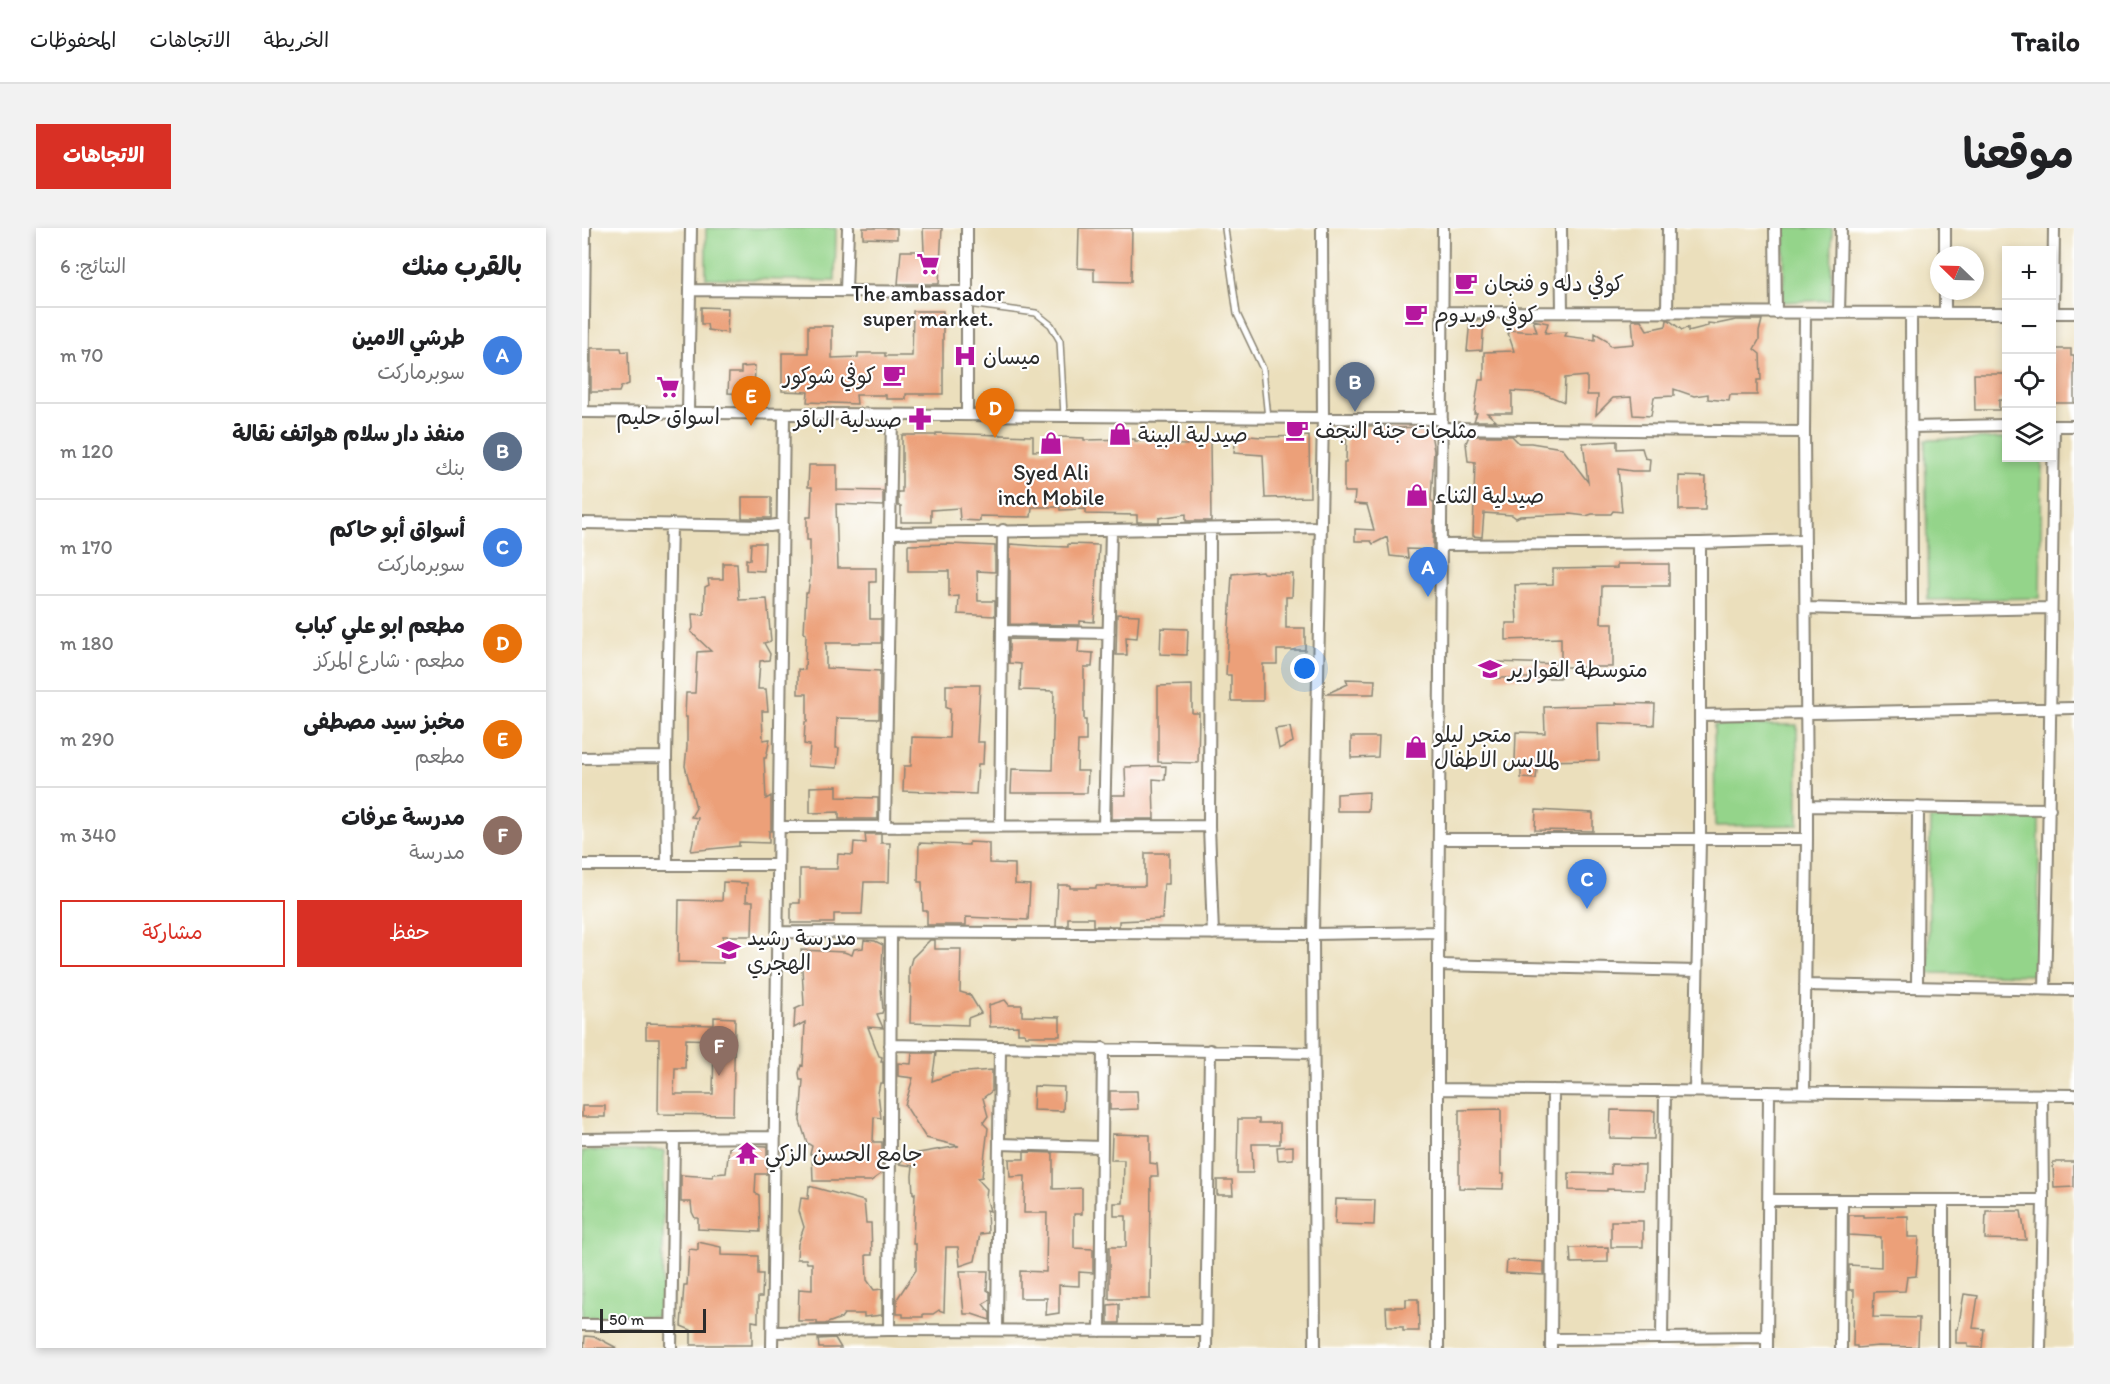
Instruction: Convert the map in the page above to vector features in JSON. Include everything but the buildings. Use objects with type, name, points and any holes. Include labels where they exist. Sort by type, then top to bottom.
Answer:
[{"type":"street","points":[[585,228],[582,412],[1323,418],[1442,424],[1804,432]]},
{"type":"street","points":[[688,413],[691,228]]},
{"type":"street","points":[[846,291],[848,228]]},
{"type":"street","points":[[967,228],[967,415]]},
{"type":"street","points":[[1315,1348],[1313,934],[1323,418],[1322,228]]},
{"type":"street","points":[[1438,1348],[1438,932],[1443,228]]},
{"type":"street","points":[[1561,228],[1562,312]]},
{"type":"street","points":[[1667,313],[1668,228]]},
{"type":"street","points":[[1775,228],[1776,313]]},
{"type":"street","points":[[1839,313],[1841,228]]},
{"type":"street","points":[[1945,228],[1945,246]]},
{"type":"street","points":[[2052,300],[2054,228]]},
{"type":"street","points":[[690,290],[967,292]]},
{"type":"street","points":[[1945,300],[1945,313]]},
{"type":"street","points":[[1442,312],[2002,313]]},
{"type":"street","points":[[1804,1092],[1807,838],[1805,313]]},
{"type":"street","points":[[1911,313],[1912,610]]},
{"type":"street","points":[[2056,313],[2074,313]]},
{"type":"street","points":[[772,1348],[784,414]]},
{"type":"street","points":[[885,827],[892,415]]},
{"type":"street","points":[[1911,427],[2002,426]]},
{"type":"street","points":[[2056,426],[2074,426]]},
{"type":"street","points":[[2045,989],[2050,809],[2053,462]]},
{"type":"street","points":[[582,523],[770,526],[783,524]]},
{"type":"street","points":[[667,865],[666,757],[670,524]]},
{"type":"street","points":[[891,533],[1320,527]]},
{"type":"street","points":[[1210,529],[1209,826],[1213,934]]},
{"type":"street","points":[[1000,826],[1003,530]]},
{"type":"street","points":[[1104,826],[1111,530]]},
{"type":"street","points":[[1442,545],[1805,540]]},
{"type":"street","points":[[1695,1091],[1700,840],[1700,543]]},
{"type":"street","points":[[1806,608],[1912,610],[2051,608]]},
{"type":"street","points":[[1002,631],[1109,633]]},
{"type":"street","points":[[1700,714],[2074,708]]},
{"type":"street","points":[[582,758],[666,757]]},
{"type":"street","points":[[1807,806],[2050,809]]},
{"type":"street","points":[[1917,987],[1918,807]]},
{"type":"street","points":[[779,827],[1209,826]]},
{"type":"street","points":[[1439,839],[1807,838]]},
{"type":"street","points":[[582,866],[778,865]]},
{"type":"street","points":[[778,932],[1313,934],[1438,932]]},
{"type":"street","points":[[889,1330],[891,933]]},
{"type":"street","points":[[1438,965],[1697,970]]},
{"type":"street","points":[[1805,985],[2074,990]]},
{"type":"street","points":[[890,1045],[1313,1053]]},
{"type":"street","points":[[997,1330],[1000,1047]]},
{"type":"street","points":[[1100,1331],[1103,1048]]},
{"type":"street","points":[[1206,1348],[1210,1050]]},
{"type":"street","points":[[1438,1089],[2074,1095]]},
{"type":"street","points":[[1553,1090],[1551,1344],[1662,1338],[1767,1343],[1769,1092]]},
{"type":"street","points":[[1662,1338],[1665,1091]]},
{"type":"street","points":[[2040,1348],[2043,1200],[2042,1094]]},
{"type":"street","points":[[582,1139],[775,1137]]},
{"type":"street","points":[[671,1348],[674,1138]]},
{"type":"street","points":[[999,1144],[1102,1147]]},
{"type":"street","points":[[1768,1200],[2043,1200]]},
{"type":"street","points":[[1840,1348],[1842,1200]]},
{"type":"street","points":[[1943,1201],[1943,1348]]},
{"type":"street","points":[[582,1325],[671,1325]]},
{"type":"street","points":[[773,1332],[1206,1331]]},
{"type":"lane","points":[[1225,229],[1237,314],[1263,369],[1268,418]]},
{"type":"lane","points":[[967,304],[1036,313],[1051,325],[1060,341],[1064,416]]},
{"type":"green space","points":[[706,228],[836,228],[835,281],[706,278]]},
{"type":"green space","points":[[1785,228],[1832,228],[1831,300],[1783,302]]},
{"type":"green space","points":[[2002,438],[2002,462],[2042,462],[2040,598],[1928,600],[1925,440]]},
{"type":"green space","points":[[1714,725],[1797,725],[1798,825],[1715,826]]},
{"type":"green space","points":[[1930,819],[2039,819],[2038,975],[1928,973]]},
{"type":"green space","points":[[582,1151],[664,1151],[662,1316],[582,1317]]},
{"type":"place","name":"The ambassador super market.","points":[[928,264]]},
{"type":"place","name":"كوفي دله و فنجان","points":[[1466,283]]},
{"type":"place","name":"كوفي فريدوم","points":[[1416,314]]},
{"type":"place","name":"ميسان","points":[[965,356]]},
{"type":"place","name":"كوفي شوكور","points":[[894,375]]},
{"type":"place","name":"اسواق حليم","points":[[668,387]]},
{"type":"place","name":"منفذ دار سلام هواتف نقالة","points":[[1355,412]]},
{"type":"place","name":"صيدلية الباقر","points":[[920,419]]},
{"type":"place","name":"مخبز سيد مصطفى","points":[[751,426]]},
{"type":"place","name":"مثلجات جنة النجف","points":[[1297,430]]},
{"type":"place","name":"صيدلية البينة","points":[[1120,434]]},
{"type":"place","name":"مطعم ابو علي كباب","points":[[995,438]]},
{"type":"place","name":"Syed Ali inch Mobile","points":[[1051,443]]},
{"type":"place","name":"صيدلية الثناء","points":[[1417,495]]},
{"type":"place","name":"طرشي الامين","points":[[1428,597]]},
{"type":"place","name":"متوسطة القوارير","points":[[1490,669]]},
{"type":"place","name":"متجر ليلو لملابس الاطفال","points":[[1416,747]]},
{"type":"place","name":"أسواق أبو حاكم","points":[[1587,909]]},
{"type":"place","name":"مدرسة رشيد الهجري","points":[[729,950]]},
{"type":"place","name":"مدرسة عرفات","points":[[719,1076]]},
{"type":"place","name":"جامع الحسن الزكي","points":[[747,1153]]}]
